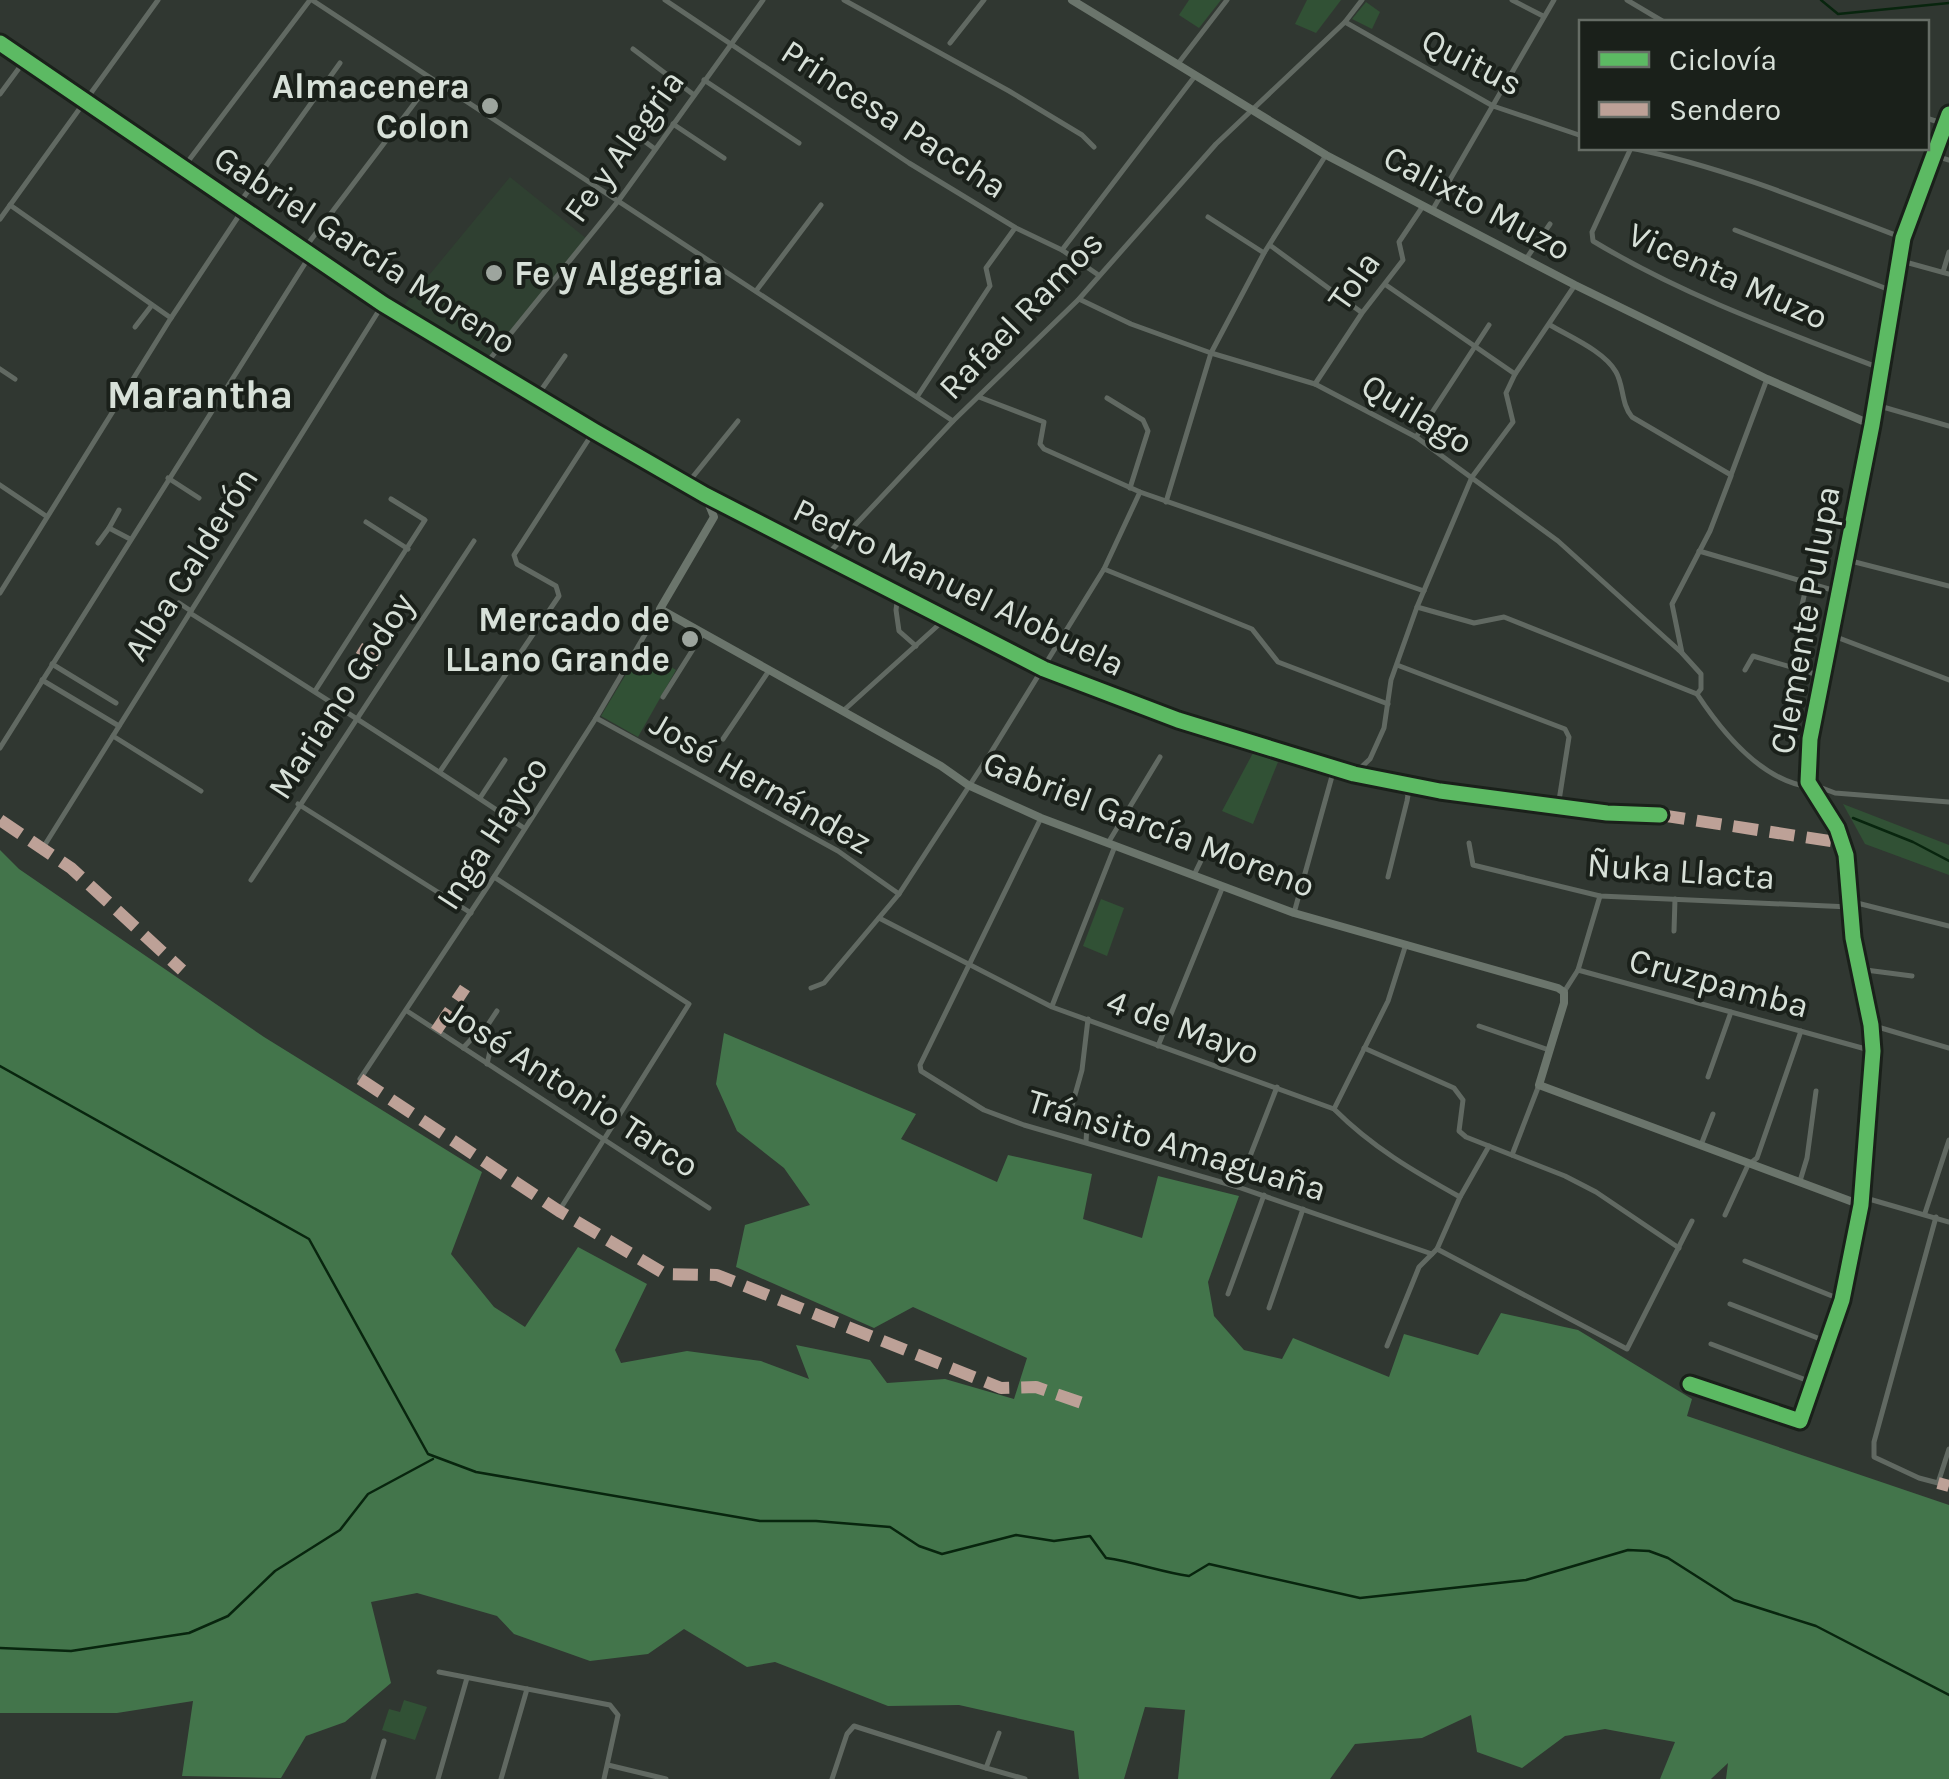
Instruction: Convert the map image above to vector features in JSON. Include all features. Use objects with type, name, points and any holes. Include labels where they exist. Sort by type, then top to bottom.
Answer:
[{"type":"street","points":[[0,219],[158,0]]},
{"type":"street","points":[[183,168],[311,0],[953,421]]},
{"type":"street","name":"Princesa Paccha","points":[[665,0],[910,163],[1016,228],[1062,250],[1098,275]]},
{"type":"street","name":"Fe y Alegria","points":[[485,365],[619,200],[762,0]]},
{"type":"street","points":[[844,0],[1009,90],[1082,135],[1094,147]]},
{"type":"street","points":[[950,43],[984,0]]},
{"type":"street","name":"Calixto Muzo","points":[[1072,0],[1326,156],[1575,285],[1872,425]]},
{"type":"street","points":[[1177,64],[1226,0]]},
{"type":"street","name":"Rafael Ramos","points":[[826,556],[953,421],[1079,299],[1216,144],[1344,22],[1362,0]]},
{"type":"street","points":[[1512,0],[1543,16]]},
{"type":"street","name":"Tola","points":[[1315,384],[1402,260],[1399,242],[1428,207],[1494,106],[1554,0]]},
{"type":"street","points":[[1627,0],[1661,20]]},
{"type":"street","name":"Quitus","points":[[1344,22],[1494,106],[1579,135]]},
{"type":"street","name":"Gabriel García Moreno","points":[[0,43],[383,304],[705,495]]},
{"type":"street","points":[[633,49],[694,95]]},
{"type":"street","points":[[0,94],[25,60]]},
{"type":"street","points":[[0,593],[241,206],[340,64]]},
{"type":"street","points":[[1062,250],[1195,76]]},
{"type":"street","points":[[0,748],[307,252],[432,80]]},
{"type":"street","points":[[704,80],[798,143]]},
{"type":"street","name":"Clemente Pulupa","points":[[1690,1384],[1800,1422],[1842,1300],[1861,1201],[1873,1050],[1858,969],[1843,843],[1809,785],[1810,739],[1876,406],[1898,260],[1949,114]]},
{"type":"street","points":[[1929,119],[1945,124]]},
{"type":"street","points":[[673,124],[724,158]]},
{"type":"street","points":[[629,130],[655,149]]},
{"type":"street","name":"Vicenta Muzo","points":[[1629,150],[1592,232],[1593,241],[1654,277],[1882,369]]},
{"type":"street","points":[[1640,150],[1676,157],[1903,238]]},
{"type":"street","points":[[1932,155],[1949,160]]},
{"type":"street","points":[[1166,502],[1211,353],[1264,253],[1326,156]]},
{"type":"street","points":[[10,205],[170,318]]},
{"type":"street","points":[[756,291],[821,205]]},
{"type":"street","points":[[1208,217],[1264,253]]},
{"type":"street","points":[[1526,259],[1550,224]]},
{"type":"street","points":[[916,397],[990,286],[986,268],[1016,228]]},
{"type":"street","points":[[1735,230],[1896,292]]},
{"type":"street","points":[[1270,246],[1362,313]]},
{"type":"street","points":[[1898,260],[1946,273],[1949,252]]},
{"type":"street","points":[[1386,284],[1472,348],[1515,374]]},
{"type":"street","points":[[1354,774],[1370,759],[1384,728],[1397,664],[1472,477],[1514,422],[1505,395],[1575,285]]},
{"type":"street","name":"Quilago","points":[[1079,299],[1131,324],[1211,353],[1315,384],[1416,437],[1558,542],[1682,653]]},
{"type":"street","points":[[136,326],[152,304]]},
{"type":"street","name":"Alba Calderón","points":[[41,851],[383,304]]},
{"type":"street","points":[[1550,324],[1608,362],[1620,380],[1632,417],[1731,475]]},
{"type":"street","points":[[1416,437],[1489,325]]},
{"type":"street","points":[[537,396],[565,356]]},
{"type":"street","points":[[0,369],[14,379]]},
{"type":"street","points":[[1697,694],[1701,674],[1682,653],[1672,604],[1699,551],[1768,379]]},
{"type":"street","points":[[979,397],[1041,420],[1045,426],[1040,444],[1044,449],[1130,488],[1424,591]]},
{"type":"street","points":[[1106,398],[1146,423],[1148,431],[1130,488]]},
{"type":"street","points":[[1876,406],[1949,426]]},
{"type":"street","points":[[687,484],[738,421]]},
{"type":"street","points":[[441,770],[559,596],[556,586],[517,564],[514,555],[594,431]]},
{"type":"street","points":[[168,478],[200,498]]},
{"type":"street","points":[[0,486],[46,516]]},
{"type":"street","points":[[811,988],[824,983],[900,894],[1044,669],[1104,568],[1140,492]]},
{"type":"street","points":[[660,609],[714,517],[705,495]]},
{"type":"street","name":"Pedro Manuel Alobuela","points":[[705,495],[1044,669],[1178,720],[1334,769],[1398,783],[1606,814],[1660,816]]},
{"type":"street","points":[[315,691],[426,520],[391,499]]},
{"type":"street","points":[[98,543],[119,510]]},
{"type":"street","points":[[366,522],[408,549]]},
{"type":"street","points":[[109,528],[130,539]]},
{"type":"street","name":"Mariano Godoy","points":[[251,880],[474,540]]},
{"type":"street","points":[[1699,551],[1838,592]]},
{"type":"street","points":[[1844,559],[1949,586]]},
{"type":"street","points":[[1104,568],[1252,630],[1278,662],[1388,704]]},
{"type":"street","points":[[1800,614],[1807,583]]},
{"type":"street","points":[[898,596],[899,631],[916,646]]},
{"type":"street","points":[[179,604],[354,719],[441,770],[524,828]]},
{"type":"street","points":[[1417,607],[1474,623],[1504,617],[1697,694],[1747,756],[1790,784],[1834,793],[1949,802]]},
{"type":"street","name":"Gabriel García Moreno","points":[[660,609],[941,766],[968,785],[1041,818],[1294,914],[1550,984],[1564,992]]},
{"type":"street","name":"Inga Hayco","points":[[360,1079],[472,913],[660,609]]},
{"type":"street","points":[[842,712],[944,620]]},
{"type":"street","points":[[663,698],[702,635]]},
{"type":"street","points":[[1832,635],[1949,680]]},
{"type":"street","points":[[1745,670],[1753,656],[1825,677]]},
{"type":"street","points":[[52,664],[116,702]]},
{"type":"street","points":[[1397,664],[1565,729],[1569,738],[1558,807]]},
{"type":"street","points":[[724,739],[768,672]]},
{"type":"street","points":[[42,680],[119,726]]},
{"type":"street","name":"José Hernández","points":[[596,718],[838,852],[900,894]]},
{"type":"street","points":[[113,736],[201,791]]},
{"type":"street","points":[[1052,1006],[1112,845],[1160,758]]},
{"type":"street","points":[[480,798],[505,760]]},
{"type":"street","points":[[1294,914],[1334,769]]},
{"type":"street","points":[[1388,877],[1408,795],[1398,783]]},
{"type":"street","points":[[298,804],[472,913]]},
{"type":"street","points":[[970,963],[1041,818]]},
{"type":"street","points":[[1194,875],[1212,838]]},
{"type":"street","name":"Ñuka Llacta","points":[[1469,843],[1474,866],[1600,896],[1850,904],[1949,926]]},
{"type":"street","points":[[494,878],[689,1004],[559,1211]]},
{"type":"street","points":[[1158,1046],[1223,886]]},
{"type":"street","points":[[1578,970],[1600,896]]},
{"type":"street","points":[[1674,932],[1675,899]]},
{"type":"street","name":"4 de Mayo","points":[[879,918],[1052,1006],[1334,1109],[1392,1160],[1460,1198]]},
{"type":"street","points":[[1334,1109],[1388,1001],[1406,944]]},
{"type":"street","name":"Tránsito Amaguaña","points":[[970,963],[920,1065],[921,1070],[984,1110],[1238,1186],[1435,1251],[1627,1349],[1679,1248]]},
{"type":"street","points":[[1858,969],[1912,976]]},
{"type":"street","name":"Cruzpamba","points":[[1564,992],[1578,970],[1873,1050]]},
{"type":"street","points":[[1512,1155],[1539,1085],[1564,992]]},
{"type":"street","name":"José Antonio Tarco","points":[[407,1011],[709,1208]]},
{"type":"street","points":[[463,1048],[478,1032],[483,1032],[497,1011]]},
{"type":"street","points":[[1708,1077],[1731,1012]]},
{"type":"street","points":[[1086,1142],[1086,1122],[1068,1116],[1082,1070],[1088,1019]]},
{"type":"street","points":[[1871,1025],[1949,1048]]},
{"type":"street","points":[[1478,1026],[1550,1050]]},
{"type":"street","points":[[1725,1215],[1748,1165],[1757,1158],[1802,1031]]},
{"type":"street","points":[[483,1032],[491,1048],[487,1064]]},
{"type":"street","points":[[1364,1048],[1454,1088],[1463,1100],[1459,1130],[1466,1137],[1596,1192],[1679,1248],[1692,1221]]},
{"type":"street","points":[[1539,1085],[1800,1184],[1949,1222]]},
{"type":"street","points":[[1238,1186],[1277,1087]]},
{"type":"street","points":[[1800,1184],[1816,1091]]},
{"type":"street","points":[[1700,1145],[1713,1114]]},
{"type":"street","points":[[1925,1213],[1949,1140]]},
{"type":"street","points":[[1387,1346],[1419,1267],[1435,1251],[1489,1146]]},
{"type":"street","points":[[1228,1294],[1264,1196]]},
{"type":"street","points":[[1269,1308],[1304,1209]]},
{"type":"street","points":[[1936,1217],[1874,1442],[1875,1460],[1938,1483],[1949,1450]]},
{"type":"street","points":[[1744,1261],[1842,1300]]},
{"type":"street","points":[[1730,1304],[1828,1342]]},
{"type":"street","points":[[1711,1344],[1814,1382]]},
{"type":"street","points":[[439,1672],[615,1708],[618,1715],[604,1779]]},
{"type":"street","points":[[438,1779],[467,1678]]},
{"type":"street","points":[[501,1779],[526,1689]]},
{"type":"street","points":[[832,1779],[847,1734],[858,1726],[1026,1779]]},
{"type":"street","points":[[986,1768],[999,1733]]},
{"type":"street","points":[[373,1779],[384,1741]]},
{"type":"street","points":[[608,1765],[666,1779]]},
{"type":"shaded area","name":"Fe y Algegria","points":[[510,177],[587,239],[492,357],[402,308]]},
{"type":"green space","points":[[1189,0],[1221,0],[1199,28],[1179,15]]},
{"type":"green space","points":[[1307,0],[1341,0],[1316,33],[1295,24]]},
{"type":"green space","points":[[1366,2],[1380,12],[1372,29],[1352,19]]},
{"type":"green space","points":[[641,649],[676,670],[638,737],[601,716]]},
{"type":"green space","points":[[1253,753],[1278,762],[1253,824],[1222,811]]},
{"type":"green space","points":[[1843,804],[1949,845],[1949,875],[1865,844]]},
{"type":"green space","points":[[0,850],[19,869],[264,1037],[482,1172],[451,1254],[494,1307],[525,1327],[578,1247],[647,1284],[615,1350],[621,1363],[687,1351],[761,1361],[809,1379],[796,1345],[870,1360],[887,1383],[945,1379],[1014,1399],[1027,1358],[913,1307],[874,1328],[736,1267],[745,1225],[810,1205],[784,1168],[737,1131],[716,1084],[724,1033],[916,1114],[901,1139],[997,1182],[1008,1155],[1092,1174],[1083,1219],[1142,1238],[1158,1176],[1239,1196],[1208,1282],[1214,1316],[1244,1350],[1282,1359],[1293,1338],[1389,1377],[1404,1334],[1478,1355],[1501,1313],[1578,1330],[1692,1399],[1687,1416],[1949,1505],[1949,1779],[1726,1779],[1728,1763],[1711,1779],[1660,1779],[1675,1742],[1605,1729],[1565,1736],[1522,1768],[1477,1752],[1471,1715],[1422,1738],[1355,1744],[1330,1779],[1178,1779],[1185,1710],[1145,1707],[1124,1779],[1079,1779],[1074,1731],[959,1705],[888,1706],[775,1662],[747,1667],[684,1629],[648,1654],[590,1661],[514,1634],[497,1616],[417,1593],[371,1602],[391,1683],[345,1722],[306,1736],[281,1778],[182,1776],[193,1701],[117,1713],[0,1713]]},
{"type":"green space","points":[[1101,899],[1124,908],[1107,956],[1083,946]]},
{"type":"green space","points":[[404,1700],[427,1707],[415,1740],[382,1730],[389,1709],[400,1712]]},
{"type":"waterway","points":[[1821,0],[1838,14],[1949,3]]},
{"type":"waterway","points":[[1853,818],[1949,861]]},
{"type":"waterway","points":[[0,1066],[309,1239],[428,1454],[476,1472],[760,1521],[890,1527],[919,1546],[942,1554],[1016,1535],[1054,1541],[1090,1536],[1106,1558],[1189,1576],[1209,1564],[1360,1598],[1526,1580],[1628,1550],[1649,1551],[1668,1558],[1734,1600],[1816,1626],[1949,1695]]},
{"type":"waterway","points":[[0,1648],[71,1651],[189,1633],[228,1616],[275,1571],[340,1530],[368,1494],[433,1459]]},
{"type":"marked path","points":[[359,648],[390,667]]},
{"type":"marked path","points":[[1660,815],[1843,843]]},
{"type":"marked path","points":[[0,820],[71,868],[182,970]]},
{"type":"marked path","points":[[436,1031],[465,988]]},
{"type":"marked path","points":[[360,1079],[559,1211],[665,1274],[717,1275],[1001,1388],[1036,1387],[1082,1403]]},
{"type":"marked path","points":[[1938,1483],[1949,1486]]},
{"type":"cycle path","points":[[0,43],[383,304],[594,431],[705,495],[1044,669],[1178,720],[1354,774],[1440,791],[1607,813],[1660,815]]},
{"type":"cycle path","points":[[1690,1384],[1800,1421],[1842,1300],[1861,1205],[1873,1051],[1853,938],[1846,855],[1837,828],[1808,782],[1810,739],[1872,425],[1903,238],[1949,114]]},
{"type":"place","name":"Almacenera Colon","points":[[490,106]]},
{"type":"place","name":"Fe y Algegria","points":[[494,273]]},
{"type":"place","name":"Mercado de LLano Grande","points":[[690,639]]},
{"type":"district","name":"Marantha","points":[[200,394]]}]
